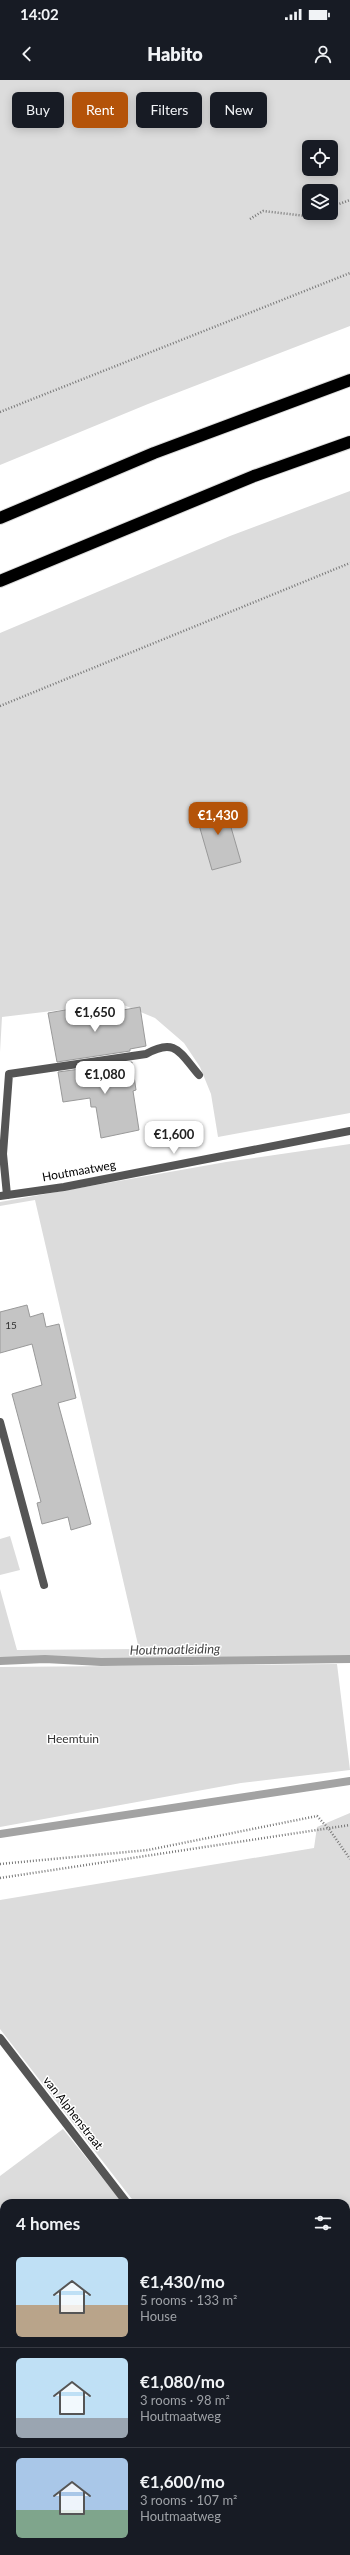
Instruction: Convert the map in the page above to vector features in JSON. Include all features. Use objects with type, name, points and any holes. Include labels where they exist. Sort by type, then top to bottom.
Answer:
[{"type":"highway","points":[[0,518],[154,454],[350,380]]},
{"type":"highway","points":[[0,581],[254,476],[350,442]]},
{"type":"street","points":[[4,1196],[3,1154],[9,1074],[146,1054],[160,1046],[168,1046],[174,1048],[199,1075]]},
{"type":"street","name":"Houtmaatweg","points":[[4,1196],[64,1187],[350,1131]]},
{"type":"street","points":[[0,1422],[44,1585]]},
{"type":"street","name":"van Alphenstraat","points":[[0,2038],[124,2199]]},
{"type":"path","points":[[338,204],[350,200]]},
{"type":"path","points":[[250,219],[263,211],[302,216]]},
{"type":"path","points":[[0,412],[350,273]]},
{"type":"path","points":[[0,706],[350,563]]},
{"type":"path","points":[[0,1864],[148,1850],[317,1816],[329,1829],[350,1859]]},
{"type":"path","points":[[0,1878],[350,1825]]},
{"type":"green space","points":[[0,80],[350,80],[350,326],[148,404],[0,465]]},
{"type":"green space","points":[[350,491],[350,1113],[218,1137],[211,1094],[200,1067],[184,1043],[155,1018],[119,1003],[2,1017],[0,1052],[0,633],[230,536]]},
{"type":"green space","points":[[350,1144],[350,1659],[101,1662],[45,1659],[0,1661],[0,1589],[17,1650],[139,1649],[35,1200],[0,1206],[0,1202],[226,1162]]},
{"type":"green space","points":[[10,1536],[20,1570],[0,1575],[0,1539]]},
{"type":"green space","name":"Heemtuin","points":[[337,1664],[350,1770],[241,1783],[0,1827],[0,1667]]},
{"type":"green space","points":[[350,1813],[350,2199],[132,2199],[0,2029],[0,1900],[314,1848],[317,1827]]},
{"type":"green space","points":[[63,2129],[120,2199],[0,2199],[0,2176]]},
{"type":"building","points":[[224,803],[241,862],[212,870],[195,811]]},
{"type":"building","points":[[88,1006],[89,1016],[140,1007],[146,1046],[130,1049],[130,1051],[57,1062],[48,1013]]},
{"type":"building","points":[[132,1062],[136,1090],[133,1091],[139,1130],[101,1138],[96,1107],[91,1107],[90,1098],[63,1102],[58,1072]]},
{"type":"building","points":[[27,1305],[30,1317],[43,1313],[46,1327],[59,1324],[76,1398],[58,1403],[91,1524],[71,1530],[68,1517],[42,1524],[37,1503],[41,1502],[12,1394],[42,1385],[32,1344],[0,1353],[0,1312]]},
{"type":"waterway","name":"Houtmaatleiding","points":[[0,1661],[45,1659],[101,1662],[350,1659]]},
{"type":"waterway","points":[[0,1834],[350,1781]]}]
